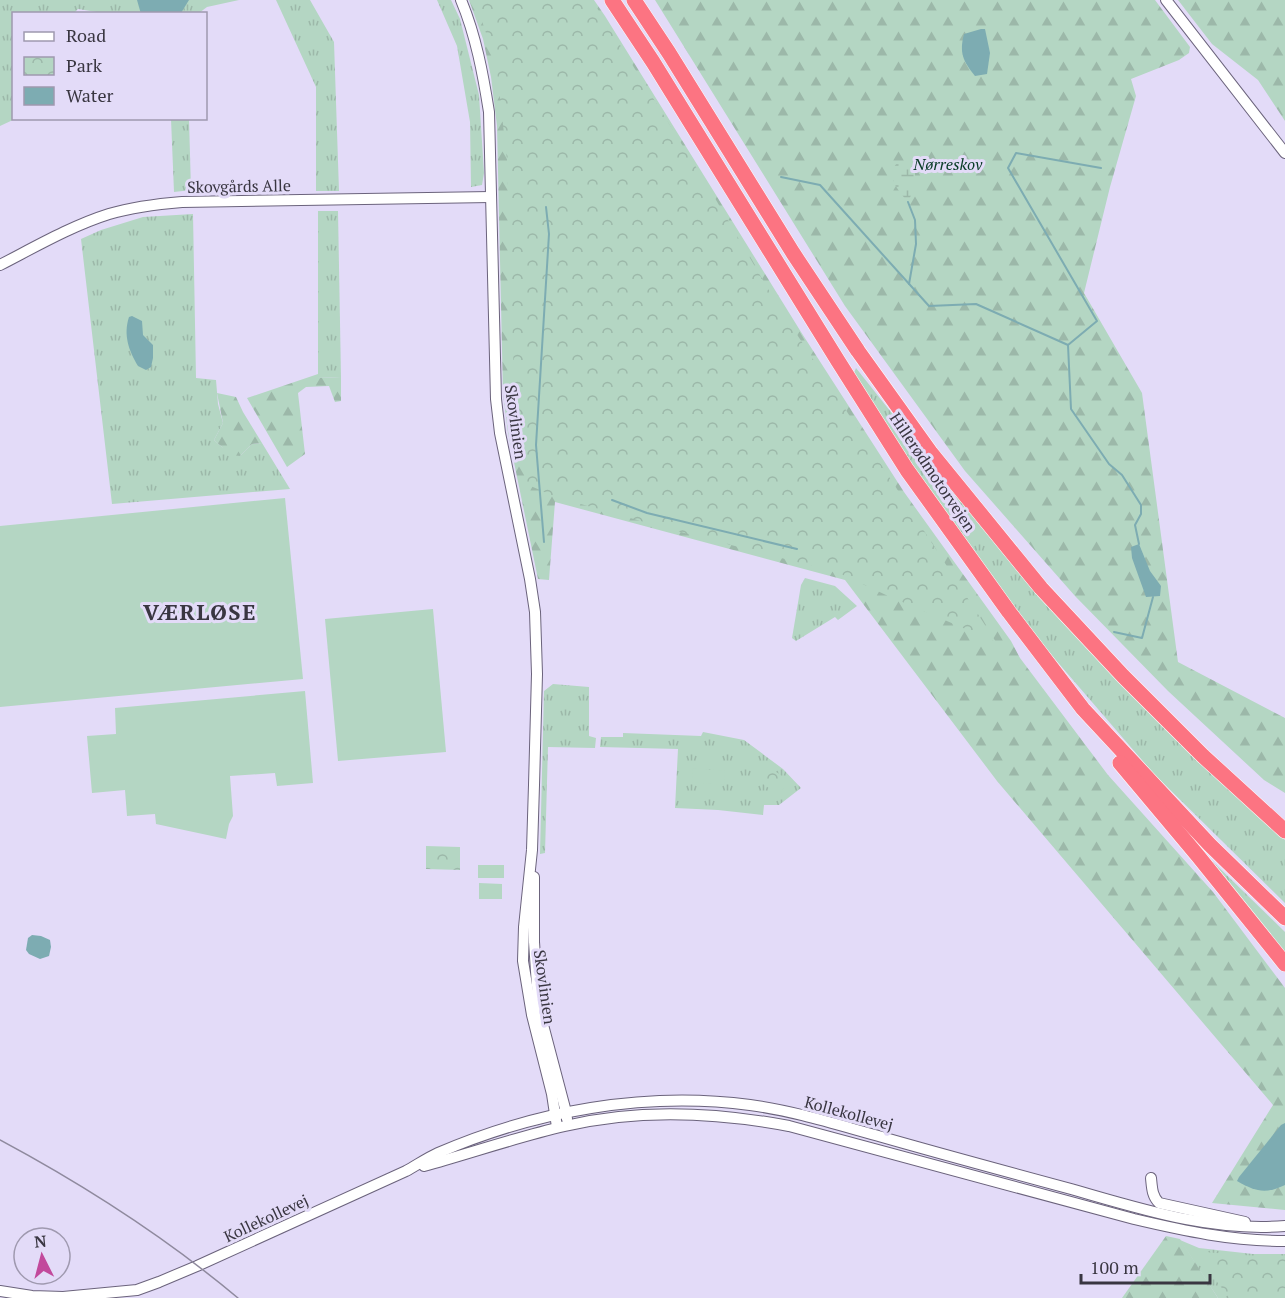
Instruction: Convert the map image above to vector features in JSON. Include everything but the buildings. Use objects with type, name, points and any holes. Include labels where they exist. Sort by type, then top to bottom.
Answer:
[{"type":"highway","name":"Hillerødmotorvejen","points":[[612,0],[907,470],[1009,612],[1083,709],[1210,845],[1285,918]]},
{"type":"highway","name":"Hillerødmotorvejen","points":[[634,0],[793,253],[858,351],[932,453],[1041,588],[1123,676],[1203,756],[1285,831]]},
{"type":"highway","points":[[1083,709],[1113,754],[1285,964]]},
{"type":"highway","points":[[1203,756],[1285,817]]},
{"type":"street","name":"Skovlinien","points":[[461,0],[475,40],[484,76],[489,112],[496,399],[530,579],[536,624],[537,674],[532,850],[523,961],[532,1015],[561,1114],[562,1126]]},
{"type":"street","points":[[1166,0],[1285,153]]},
{"type":"street","name":"Skovgårds Alle","points":[[0,265],[94,219],[148,205],[182,202],[491,197]]},
{"type":"street","name":"Kollekollevej","points":[[122,1298],[406,1171],[436,1154],[484,1135],[561,1114],[646,1102],[732,1103],[772,1109],[836,1124],[1182,1219],[1223,1226],[1265,1228],[1285,1226]]},
{"type":"street","name":"Kollekollevej","points":[[406,1171],[562,1126],[646,1114],[699,1114],[789,1126],[1178,1229],[1243,1239],[1285,1241]]},
{"type":"street","points":[[1151,1178],[1153,1193],[1159,1203],[1265,1228]]},
{"type":"street","name":"Kollekollevej","points":[[0,1291],[32,1297],[63,1297],[137,1290]]},
{"type":"green space","points":[[0,0],[239,0],[207,7],[200,12],[97,12],[78,9],[75,12],[12,12],[13,120],[0,126]]},
{"type":"green space","points":[[276,0],[310,0],[334,42],[339,191],[316,191],[316,87]]},
{"type":"green space","points":[[437,0],[451,0],[460,19],[479,95],[484,173],[482,185],[471,187],[470,122],[457,46]]},
{"type":"green space","points":[[469,0],[594,0],[801,332],[904,492],[1011,641],[1020,658],[1108,775],[1213,892],[1285,988],[1285,1210],[1212,1203],[1273,1105],[997,781],[845,580],[555,502],[549,580],[538,579],[508,433],[503,394],[497,126],[491,77],[483,39]]},
{"type":"green space","points":[[475,0],[592,0],[709,188],[774,299],[996,642],[839,573],[556,497],[526,484],[514,379],[507,160],[496,63]]},
{"type":"green space","name":"Nørreskov","points":[[655,0],[1155,0],[1190,47],[1189,53],[1179,60],[1131,79],[1136,96],[1110,187],[1084,293],[1142,393],[1178,662],[1285,718],[1285,793],[1264,780],[1168,691],[1075,596],[965,471],[845,306]]},
{"type":"green space","points":[[1178,0],[1285,0],[1285,121],[1258,80],[1212,44]]},
{"type":"green space","points":[[171,120],[189,120],[191,190],[174,192]]},
{"type":"green space","points":[[897,163],[915,170],[915,186],[908,202],[897,189],[893,179],[892,173]]},
{"type":"green space","points":[[318,211],[338,211],[341,377],[318,378]]},
{"type":"green space","points":[[193,214],[196,378],[216,380],[218,404],[223,423],[214,440],[240,456],[252,444],[262,443],[290,489],[112,504],[81,239],[143,217]]},
{"type":"green space","points":[[856,368],[1062,622],[1203,766],[1285,840],[1285,903],[1154,774],[1023,622],[919,480],[854,373]]},
{"type":"green space","points":[[318,374],[318,378],[341,377],[341,401],[335,402],[329,386],[306,387],[298,393],[305,454],[287,467],[247,398]]},
{"type":"green space","points":[[217,393],[236,397],[262,443],[252,444],[240,456],[231,455],[214,440],[223,423]]},
{"type":"green space","points":[[285,498],[303,679],[0,707],[0,526]]},
{"type":"green space","points":[[805,578],[835,586],[857,606],[838,620],[835,617],[796,641],[792,638],[801,585]]},
{"type":"green space","points":[[433,609],[446,752],[338,761],[325,619]]},
{"type":"green space","points":[[553,684],[589,687],[589,736],[596,738],[595,748],[548,747],[545,853],[540,854],[544,691]]},
{"type":"green space","points":[[305,691],[313,783],[277,786],[275,773],[230,776],[233,816],[226,839],[156,824],[155,814],[127,816],[125,790],[92,793],[87,736],[116,734],[115,708]]},
{"type":"green space","points":[[703,732],[744,740],[783,769],[801,788],[779,805],[764,805],[763,815],[675,808],[678,749],[600,747],[601,737],[623,737],[623,733],[701,736]]},
{"type":"green space","points":[[693,768],[725,771],[724,785],[692,782]]},
{"type":"green space","points":[[772,771],[785,780],[785,786],[781,791],[774,791],[764,785],[763,777]]},
{"type":"green space","points":[[426,846],[460,847],[460,870],[426,869]]},
{"type":"green space","points":[[1204,853],[1285,932],[1285,958]]},
{"type":"green space","points":[[478,865],[504,865],[504,878],[478,878]]},
{"type":"green space","points":[[479,883],[502,884],[502,899],[479,899]]},
{"type":"green space","points":[[1166,1236],[1180,1239],[1218,1298],[1122,1298]]},
{"type":"green space","points":[[1180,1240],[1199,1248],[1253,1254],[1285,1254],[1285,1298],[1218,1298]]},
{"type":"green space","points":[[1204,1252],[1285,1257],[1285,1298],[1230,1298],[1210,1271]]},
{"type":"water","points":[[137,0],[189,0],[182,12],[140,12]]},
{"type":"water","points":[[985,29],[990,53],[987,74],[975,76],[963,56],[962,46],[964,34]]},
{"type":"water","points":[[132,316],[142,321],[143,335],[153,345],[151,367],[146,370],[138,366],[128,343],[127,324],[129,317]]},
{"type":"water","points":[[1139,544],[1150,571],[1161,586],[1160,596],[1146,597],[1132,558],[1131,547]]},
{"type":"water","points":[[32,935],[50,940],[49,956],[40,959],[29,954],[26,950],[28,938]]},
{"type":"water","points":[[1285,1123],[1285,1185],[1266,1191],[1250,1188],[1237,1181],[1281,1125]]},
{"type":"waterway","points":[[1068,345],[1097,321],[1008,168],[1016,153],[1101,168]]},
{"type":"waterway","points":[[781,177],[820,185],[929,306],[976,304],[1068,345],[1071,409],[1109,464],[1122,475],[1141,505],[1141,514],[1135,525],[1139,544]]},
{"type":"waterway","points":[[908,202],[915,220],[916,244],[909,284]]},
{"type":"waterway","points":[[544,542],[536,445],[549,234],[546,207]]},
{"type":"waterway","points":[[612,500],[647,513],[797,549]]},
{"type":"waterway","points":[[1114,632],[1142,638],[1153,597]]},
{"type":"tram line","points":[[0,1140],[123,1213],[182,1254],[238,1298]]},
{"type":"district","name":"VÆRLØSE","points":[[200,612]]}]
